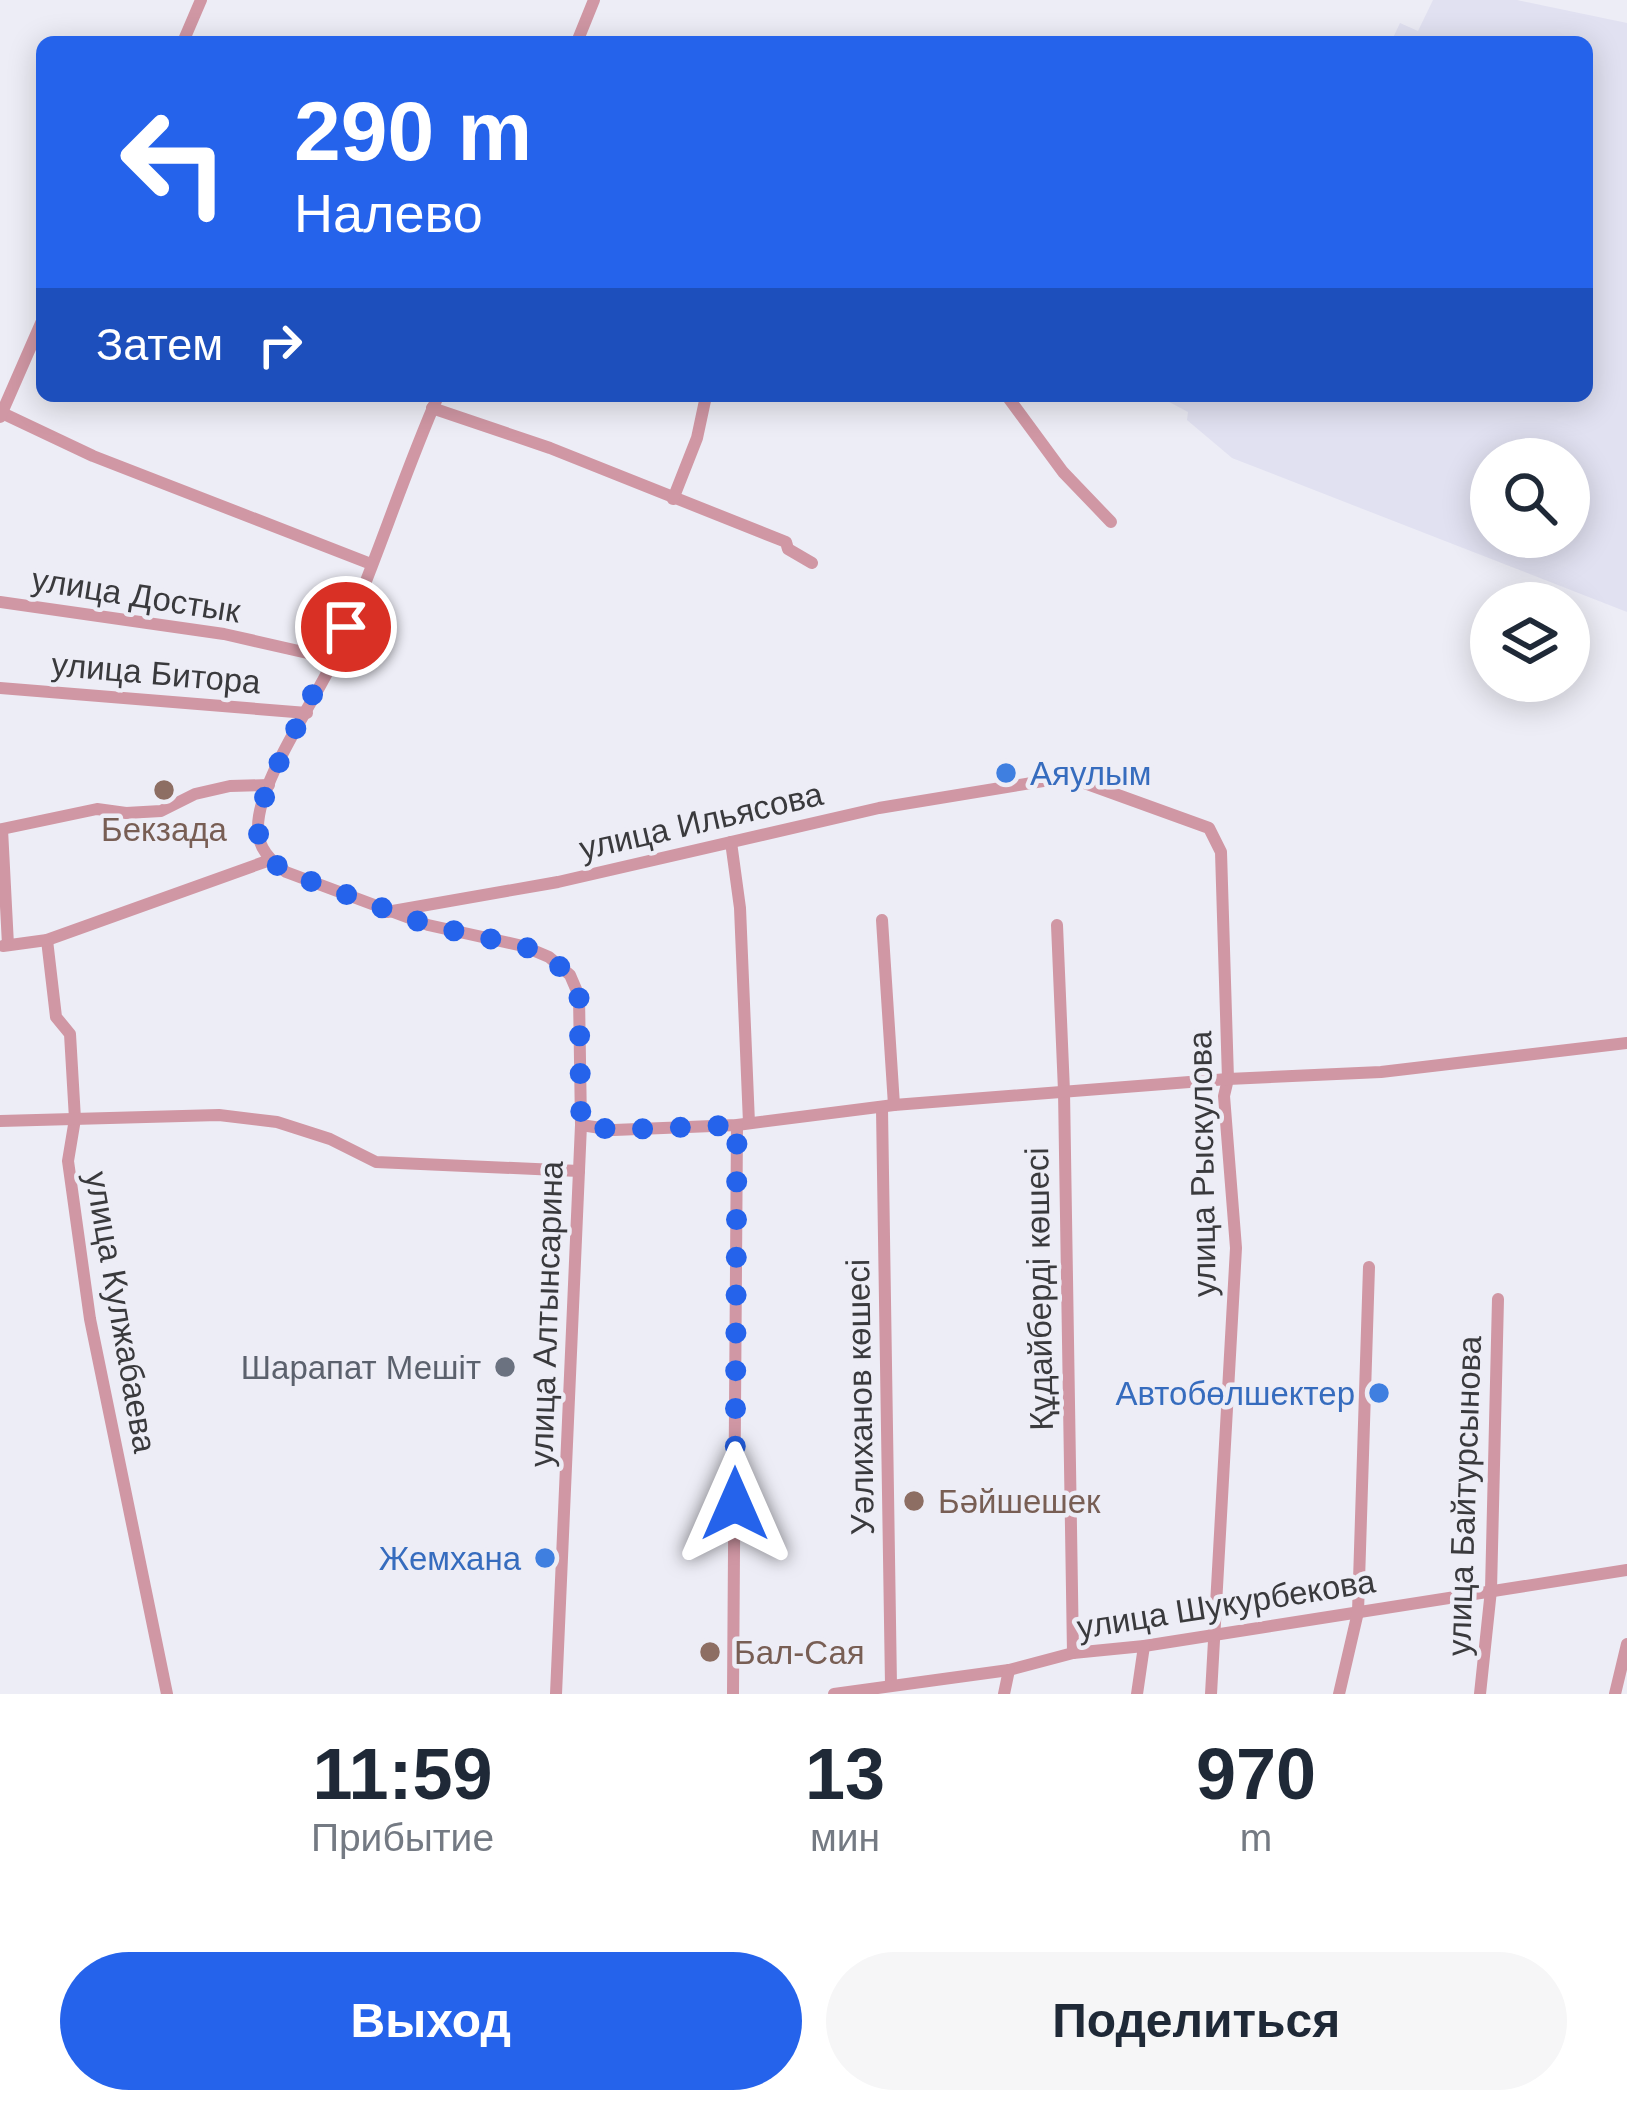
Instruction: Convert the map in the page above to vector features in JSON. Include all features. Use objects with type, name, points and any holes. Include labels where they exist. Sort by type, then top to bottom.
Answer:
[{"type":"street","points":[[186,36],[201,0]]},
{"type":"street","points":[[579,36],[594,0]]},
{"type":"street","points":[[36,334],[0,414],[93,457],[371,564]]},
{"type":"street","points":[[268,785],[213,790],[161,811],[97,809],[2,829],[4,946],[47,940],[270,860],[257,825],[268,785],[334,659],[433,402]]},
{"type":"street","points":[[439,402],[786,542],[788,549],[812,563]]},
{"type":"street","points":[[674,499],[705,402]]},
{"type":"street","points":[[1010,402],[1063,472],[1112,522]]},
{"type":"street","name":"улица Достык","points":[[0,602],[224,634],[334,659]]},
{"type":"street","name":"улица Битора","points":[[0,688],[307,713]]},
{"type":"street","name":"улица Рыскулова","points":[[1026,783],[1068,777],[1209,828],[1218,839],[1228,1079],[1224,1096],[1235,1248],[1211,1694]]},
{"type":"street","name":"улица Ильясова","points":[[387,912],[558,882],[879,808],[1026,783]]},
{"type":"street","points":[[731,842],[742,956],[743,1124],[734,1694]]},
{"type":"street","name":"улица Алтынсарина","points":[[270,860],[286,872],[387,912],[523,946],[549,957],[569,975],[579,996],[581,1125],[556,1694]]},
{"type":"street","name":"Уәлиханов көшесі","points":[[882,920],[892,1685]]},
{"type":"street","name":"Құдайберді көшесі","points":[[1057,925],[1073,1653]]},
{"type":"street","name":"улица Кулжабаева","points":[[47,940],[56,1017],[70,1034],[75,1119],[68,1161],[90,1319],[167,1694]]},
{"type":"street","points":[[581,1125],[614,1130],[743,1124],[1064,1091],[1381,1072],[1627,1043]]},
{"type":"street","points":[[0,1121],[219,1115],[277,1122],[331,1139],[376,1162],[579,1171]]},
{"type":"street","points":[[1340,1694],[1358,1612],[1369,1267]]},
{"type":"street","name":"улица Байтурсынова","points":[[1480,1694],[1491,1590],[1498,1299]]},
{"type":"street","name":"улица Шукурбекова","points":[[834,1694],[1627,1570]]},
{"type":"street","points":[[1615,1694],[1627,1644]]},
{"type":"street","points":[[1138,1694],[1144,1646]]},
{"type":"street","points":[[1004,1694],[1009,1670]]},
{"type":"shaded area","points":[[1433,0],[1517,0],[1627,23],[1627,612],[1590,598],[1590,582],[1550,582],[1488,558],[1590,558],[1590,438],[1470,438],[1470,551],[1232,458],[1187,420],[1188,412],[1169,402],[1593,402],[1593,36],[1394,36],[1400,23],[1418,31]]},
{"type":"place","name":"Аяулым","points":[[1006,773]]},
{"type":"place","name":"Бекзада","points":[[164,790]]},
{"type":"place","name":"Шарапат Мешіт","points":[[505,1367]]},
{"type":"place","name":"Автобөлшектер","points":[[1379,1393]]},
{"type":"place","name":"Бәйшешек","points":[[914,1501]]},
{"type":"place","name":"Жемхана","points":[[545,1558]]},
{"type":"place","name":"Бал-Сая","points":[[710,1652]]},
{"type":"route","points":[[346,627],[268,785],[257,825],[260,842],[270,860],[286,872],[351,900],[549,957],[569,975],[579,996],[581,1125],[659,1130],[737,1125],[735,1504]]}]
